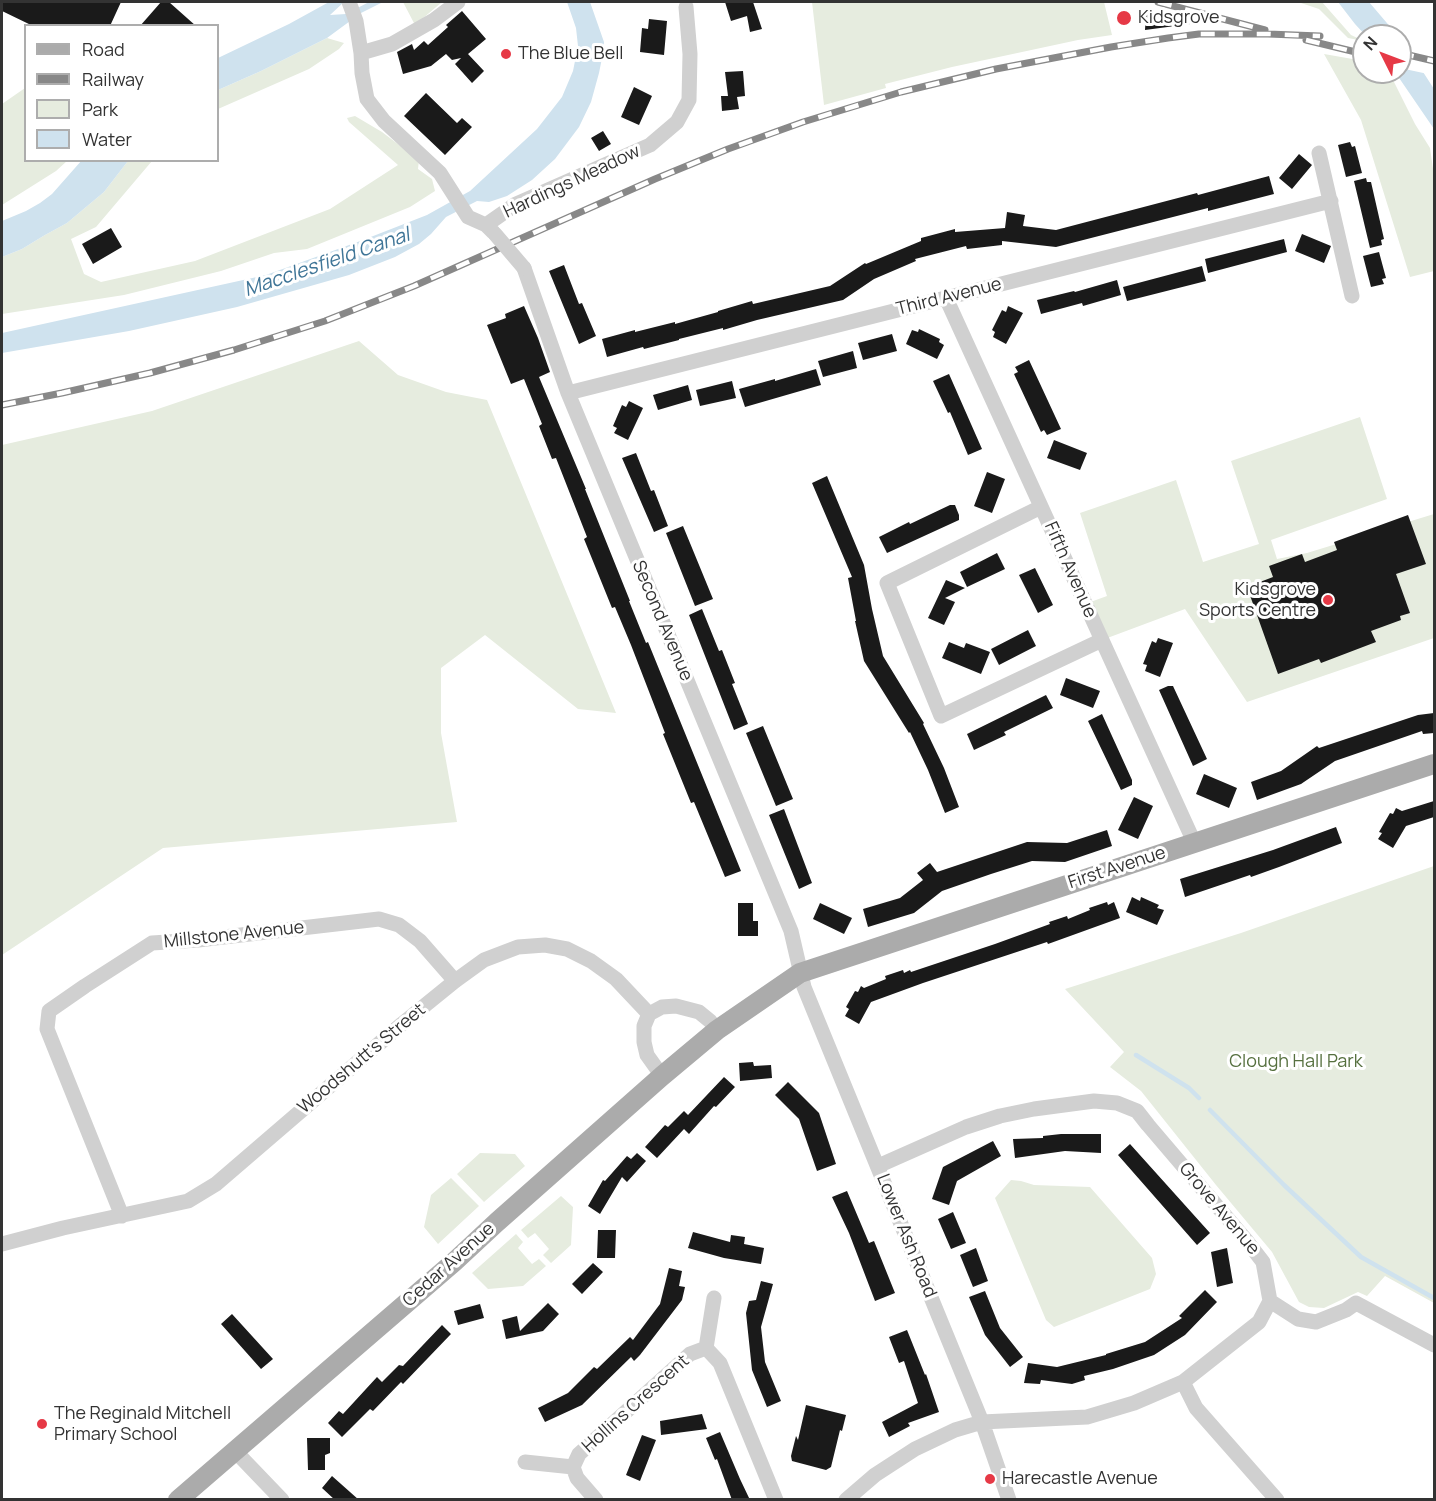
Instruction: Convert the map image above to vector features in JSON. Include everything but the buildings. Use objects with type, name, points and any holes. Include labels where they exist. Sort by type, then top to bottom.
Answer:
[{"type":"main road","name":"First Avenue","points":[[800,973],[1434,764]]},
{"type":"main road","name":"Cedar Avenue","points":[[178,1500],[454,1262],[662,1076],[717,1030],[800,973]]},
{"type":"street","points":[[349,2],[356,21],[362,73],[368,99],[384,121],[440,173],[468,217],[491,230]]},
{"type":"street","points":[[361,53],[392,44],[434,20],[458,2]]},
{"type":"street","name":"Hardings Meadow","points":[[491,230],[516,204],[650,146],[677,122],[689,100],[690,54],[686,7]]},
{"type":"street","points":[[1319,153],[1352,296]]},
{"type":"street","name":"Third Avenue","points":[[568,393],[1331,201]]},
{"type":"street","name":"Second Avenue","points":[[491,230],[524,268],[568,393],[791,931],[800,973]]},
{"type":"street","name":"Fifth Avenue","points":[[946,298],[1194,843]]},
{"type":"street","points":[[1041,507],[887,583],[941,716],[1102,640]]},
{"type":"street","name":"Millstone Avenue","points":[[122,1216],[47,1029],[49,1011],[152,943],[209,939],[379,919],[399,925],[420,941],[455,981]]},
{"type":"street","name":"Woodshutt's Street","points":[[2,1244],[63,1228],[188,1201],[216,1184],[455,981],[484,960],[518,947],[545,945],[567,949],[591,961],[616,979],[649,1014]]},
{"type":"street","name":"Lower Ash Road","points":[[800,973],[982,1422],[1009,1500]]},
{"type":"street","points":[[662,1076],[647,1055],[644,1042],[644,1026],[649,1014],[662,1007],[676,1006],[699,1012],[717,1030]]},
{"type":"street","name":"Grove Avenue","points":[[878,1166],[966,1126],[1000,1116],[1094,1101],[1117,1103],[1137,1111],[1246,1240],[1263,1262],[1270,1301]]},
{"type":"street","name":"Hollins Crescent","points":[[706,1348],[714,1298]]},
{"type":"street","points":[[846,1500],[875,1475],[915,1449],[955,1430],[982,1422],[1087,1417],[1134,1403],[1183,1382],[1259,1322],[1270,1301],[1298,1319],[1316,1322],[1346,1310],[1356,1303],[1434,1345]]},
{"type":"street","name":"Hollins Crescent","points":[[596,1500],[577,1478],[573,1467],[579,1454],[690,1354],[706,1348]]},
{"type":"street","name":"Hollins Crescent","points":[[706,1348],[720,1362],[776,1500]]},
{"type":"street","points":[[1183,1382],[1196,1408],[1277,1500]]},
{"type":"street","points":[[235,1451],[282,1500]]},
{"type":"street","name":"Hollins Crescent","points":[[525,1462],[573,1467]]},
{"type":"green space","points":[[403,2],[442,2],[415,25]]},
{"type":"green space","points":[[812,2],[1104,2],[1112,35],[952,67],[885,84],[886,88],[824,105]]},
{"type":"green space","points":[[1298,2],[1322,2],[1352,35],[1352,39],[1348,38],[1319,9]]},
{"type":"green space","points":[[327,38],[344,43],[339,49],[309,69],[219,109],[219,90]]},
{"type":"green space","points":[[1324,54],[1352,59],[1352,84],[1395,84],[1430,148],[1434,176],[1434,271],[1410,277],[1361,120]]},
{"type":"green space","points":[[24,89],[24,162],[66,162],[56,171],[2,205],[2,104]]},
{"type":"green space","points":[[355,116],[382,132],[419,160],[418,169],[432,179],[435,191],[410,207],[307,249],[274,253],[221,271],[124,295],[2,314],[2,257],[22,249],[67,223],[104,192],[127,162],[151,162],[96,227],[71,239],[84,274],[101,282],[195,261],[330,209],[398,165],[347,118]]},
{"type":"green space","points":[[359,341],[398,375],[446,392],[487,400],[616,713],[578,709],[485,635],[441,668],[441,733],[457,822],[163,848],[2,955],[2,445],[152,411]]},
{"type":"green space","points":[[1360,417],[1387,499],[1271,540],[1277,559],[1307,553],[1434,514],[1434,638],[1247,702],[1185,609],[1102,640],[1085,604],[1107,596],[1080,513],[1176,480],[1203,562],[1259,544],[1231,461]]},
{"type":"green space","name":"Clough Hall Park","points":[[1434,866],[1434,1303],[1385,1276],[1367,1296],[1358,1292],[1324,1308],[1309,1307],[1299,1302],[1272,1252],[1141,1091],[1110,1067],[1124,1052],[1065,989],[1241,933]]},
{"type":"green space","points":[[480,1153],[515,1154],[525,1166],[484,1202],[457,1174]]},
{"type":"green space","points":[[451,1178],[479,1206],[438,1244],[424,1227],[431,1195]]},
{"type":"green space","points":[[1011,1180],[1034,1185],[1090,1187],[1152,1258],[1156,1274],[1150,1289],[1054,1327],[1046,1320],[995,1198]]},
{"type":"green space","points":[[561,1196],[573,1207],[571,1245],[551,1263],[543,1255],[549,1249],[535,1233],[528,1238],[521,1230]]},
{"type":"green space","points":[[516,1234],[523,1242],[518,1248],[532,1264],[539,1259],[546,1266],[523,1286],[488,1289],[472,1273]]},
{"type":"water","points":[[329,2],[344,2],[330,15],[346,14],[369,2],[383,2],[361,13],[327,38],[219,90],[219,58]]},
{"type":"water","name":"Macclesfield Canal","points":[[567,2],[590,2],[604,42],[591,102],[579,127],[555,159],[532,180],[507,196],[489,202],[477,201],[446,217],[419,244],[395,257],[349,275],[237,307],[129,331],[2,353],[2,333],[266,275],[427,215],[470,191],[537,129],[562,97],[573,71],[578,46],[576,28]]},
{"type":"water","points":[[1338,2],[1369,2],[1388,24],[1355,24]]},
{"type":"water","points":[[1412,55],[1434,89],[1434,129],[1403,84],[1412,84]]},
{"type":"water","points":[[80,162],[127,162],[104,192],[67,223],[22,249],[2,257],[2,221],[26,211],[52,194]]},
{"type":"pier","points":[[1412,50],[1413,50],[1428,74],[1412,71]]},
{"type":"waterway","points":[[1136,1055],[1189,1088],[1199,1098]]},
{"type":"waterway","points":[[1210,1110],[1284,1185],[1361,1257],[1434,1298]]},
{"type":"railway","points":[[1158,2],[1265,30]]},
{"type":"railway","points":[[2,405],[150,373],[234,350],[325,321],[414,286],[728,149],[803,122],[901,92],[996,69],[1168,38],[1199,34],[1320,36]]},
{"type":"railway","points":[[1306,40],[1352,51]]},
{"type":"railway","points":[[1412,56],[1434,61]]},
{"type":"place","name":"Kidsgrove","points":[[1124,18]]},
{"type":"place","name":"The Blue Bell","points":[[506,54]]},
{"type":"place","name":"Kidsgrove Sports Centre","points":[[1328,600]]},
{"type":"place","name":"The Reginald Mitchell Primary School","points":[[42,1424]]},
{"type":"place","name":"Harecastle Avenue","points":[[990,1479]]}]
